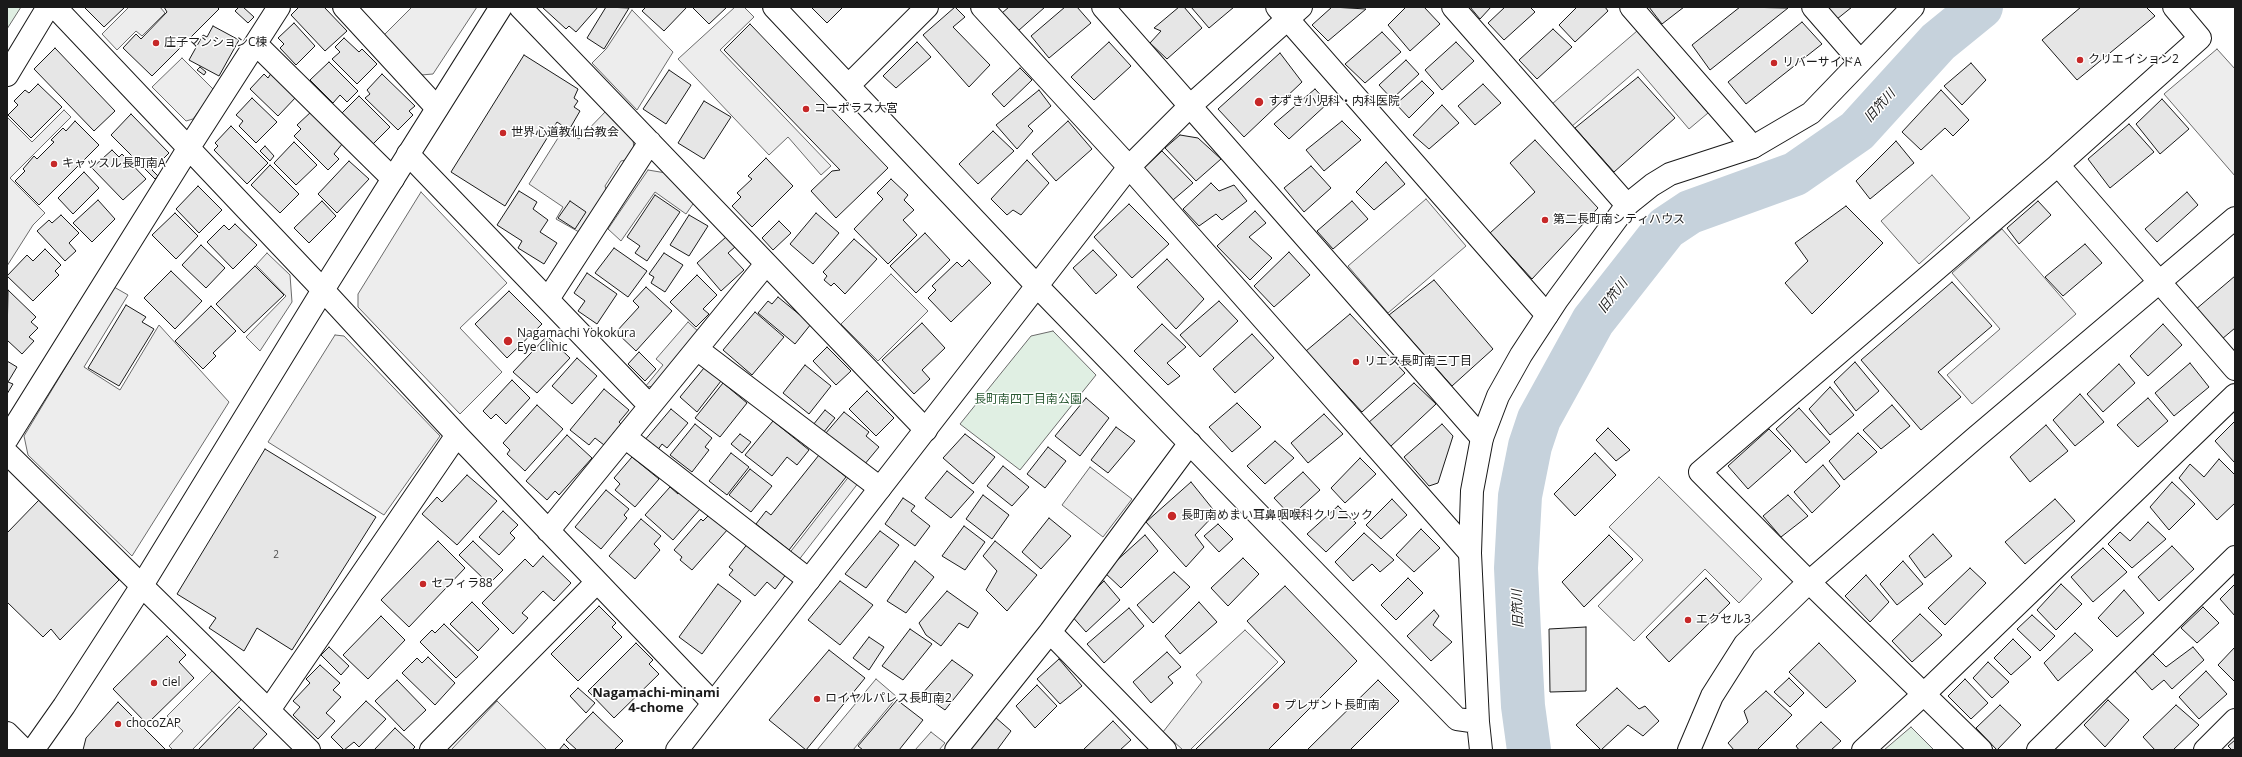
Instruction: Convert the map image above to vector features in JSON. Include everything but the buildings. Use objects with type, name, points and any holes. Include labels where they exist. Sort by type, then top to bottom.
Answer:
[{"type":"street","points":[[7,75],[48,7]]},
{"type":"street","points":[[55,7],[323,290],[457,435],[713,703]]},
{"type":"street","points":[[7,439],[188,149],[279,7]]},
{"type":"street","points":[[344,7],[437,108]]},
{"type":"street","points":[[33,750],[64,706],[141,587],[323,290],[501,7]]},
{"type":"street","points":[[520,7],[926,430]]},
{"type":"street","points":[[774,7],[1038,287],[1457,719],[1478,722]]},
{"type":"street","points":[[849,85],[927,7]]},
{"type":"street","points":[[982,7],[1129,167],[1470,553]]},
{"type":"street","points":[[1103,7],[1191,105],[1482,438]]},
{"type":"street","points":[[1452,7],[1627,205]]},
{"type":"street","points":[[1631,7],[1753,147]]},
{"type":"street","points":[[1813,7],[1860,61]]},
{"type":"street","points":[[1481,750],[1478,722],[1470,553],[1472,491],[1482,438],[1498,396],[1521,355],[1547,315],[1627,205],[1652,185],[1670,174],[1753,147],[1811,113],[1913,7]]},
{"type":"street","points":[[1981,750],[1809,582],[1700,472],[2058,165],[2200,38],[2174,7]]},
{"type":"street","points":[[677,750],[1038,287],[1129,167],[1288,11],[1547,315]]},
{"type":"street","points":[[256,44],[393,179]]},
{"type":"street","points":[[548,299],[650,142]]},
{"type":"street","points":[[408,154],[650,406]]},
{"type":"street","points":[[2058,165],[2235,369]]},
{"type":"street","points":[[1688,750],[1702,715],[1732,661],[1745,644],[1809,582],[2235,218]]},
{"type":"street","points":[[548,531],[766,264]]},
{"type":"street","points":[[697,349],[880,488]]},
{"type":"street","points":[[1862,750],[1924,693],[2235,395]]},
{"type":"street","points":[[269,710],[457,435]]},
{"type":"street","points":[[625,437],[809,580]]},
{"type":"street","points":[[956,750],[1050,632],[1190,443]]},
{"type":"street","points":[[7,453],[141,587],[309,750]]},
{"type":"street","points":[[2038,750],[2235,557]]},
{"type":"street","points":[[431,750],[597,582]]},
{"type":"street","points":[[1050,632],[1165,750]]},
{"type":"street","points":[[2205,750],[2235,720]]},
{"type":"street","points":[[7,733],[24,750]]},
{"type":"green space","points":[[7,7],[21,7],[7,29]]},
{"type":"green space","name":"長町南四丁目南公園","points":[[1053,331],[1096,375],[1020,470],[960,424],[1031,336]]},
{"type":"green space","points":[[1911,727],[1934,750],[1884,750]]},
{"type":"shaded area","points":[[129,7],[160,7],[165,13],[142,36],[136,31],[117,50],[102,34]]},
{"type":"shaded area","points":[[412,7],[477,7],[433,74],[421,75],[384,35]]},
{"type":"shaded area","points":[[735,7],[744,7],[754,17],[720,50],[831,166],[821,175],[788,137],[769,155],[678,59]]},
{"type":"shaded area","points":[[632,10],[673,52],[637,110],[592,63],[606,49]]},
{"type":"shaded area","points":[[1637,31],[1708,113],[1689,129],[1638,69],[1571,127],[1552,104]]},
{"type":"shaded area","points":[[2217,49],[2235,69],[2235,176],[2164,94]]},
{"type":"shaded area","points":[[182,58],[214,90],[193,119],[186,121],[152,87]]},
{"type":"shaded area","points":[[64,110],[71,117],[10,178],[45,213],[33,225],[7,266],[7,117],[32,142]]},
{"type":"shaded area","points":[[607,110],[633,137],[634,153],[630,159],[621,161],[605,186],[607,192],[579,232],[556,219],[563,207],[529,184],[563,130],[579,139]]},
{"type":"shaded area","points":[[648,170],[666,173],[695,201],[686,214],[655,192],[621,241],[608,229]]},
{"type":"shaded area","points":[[1932,175],[1970,218],[1919,264],[1881,221]]},
{"type":"shaded area","points":[[421,192],[507,283],[460,328],[502,372],[460,414],[358,307],[358,294]]},
{"type":"shaded area","points":[[1426,199],[1466,246],[1388,313],[1348,266]]},
{"type":"shaded area","points":[[2002,229],[2076,314],[1972,404],[1947,375],[2000,329],[1952,273]]},
{"type":"shaded area","points":[[267,253],[290,275],[292,302],[260,351],[246,337],[286,296],[256,265]]},
{"type":"shaded area","points":[[891,274],[928,311],[878,361],[841,324]]},
{"type":"shaded area","points":[[114,287],[128,295],[84,367],[120,390],[159,325],[229,402],[132,556],[28,455],[24,436]]},
{"type":"shaded area","points":[[688,322],[700,333],[658,386],[645,387],[663,365],[656,359]]},
{"type":"shaded area","points":[[335,335],[344,336],[440,436],[384,515],[268,442]]},
{"type":"shaded area","points":[[1090,467],[1132,499],[1103,537],[1062,505]]},
{"type":"shaded area","points":[[850,475],[859,482],[798,561],[788,555]]},
{"type":"shaded area","points":[[1659,477],[1762,579],[1739,603],[1705,569],[1634,641],[1598,606],[1643,560],[1609,527]]},
{"type":"shaded area","points":[[1245,630],[1278,662],[1190,750],[1183,750],[1163,732],[1202,682],[1196,675]]},
{"type":"shaded area","points":[[212,671],[241,700],[192,750],[173,750],[169,746],[183,731],[167,716]]},
{"type":"shaded area","points":[[876,679],[897,697],[853,750],[817,750]]},
{"type":"shaded area","points":[[497,701],[547,750],[451,750]]},
{"type":"shaded area","points":[[931,732],[945,743],[939,750],[915,750]]},
{"type":"waterway","name":"旧笊川","points":[[1529,750],[1523,706],[1516,568],[1520,496],[1530,446],[1539,419],[1593,321],[1666,228],[1690,212],[1795,174],[1857,131],[1938,42],[1981,7]]},
{"type":"place","name":"庄子マンションC棟","points":[[156,43]]},
{"type":"place","name":"クリエイション2","points":[[2080,60]]},
{"type":"place","name":"リバーサイドA","points":[[1774,63]]},
{"type":"place","name":"すずき小児科・内科医院","points":[[1259,102]]},
{"type":"place","name":"コーポラス大宮","points":[[806,109]]},
{"type":"place","name":"世界心道教仙台教会","points":[[503,133]]},
{"type":"place","name":"キャッスル長町南A","points":[[54,164]]},
{"type":"place","name":"第二長町南シティハウス","points":[[1545,220]]},
{"type":"place","name":"Nagamachi Yokokura Eye clinic","points":[[508,341]]},
{"type":"place","name":"リエス長町南三丁目","points":[[1356,362]]},
{"type":"place","name":"長町南めまい耳鼻咽喉科クリニック","points":[[1172,516]]},
{"type":"place","name":"セフィラ88","points":[[423,584]]},
{"type":"place","name":"エクセル3","points":[[1688,620]]},
{"type":"place","name":"ciel","points":[[154,683]]},
{"type":"place","name":"ロイヤルパレス長町南2","points":[[817,699]]},
{"type":"place","name":"プレザント長町南","points":[[1276,706]]},
{"type":"place","name":"chocoZAP","points":[[118,724]]},
{"type":"district","name":"Nagamachi-minami 4-chome","points":[[656,700]]}]
